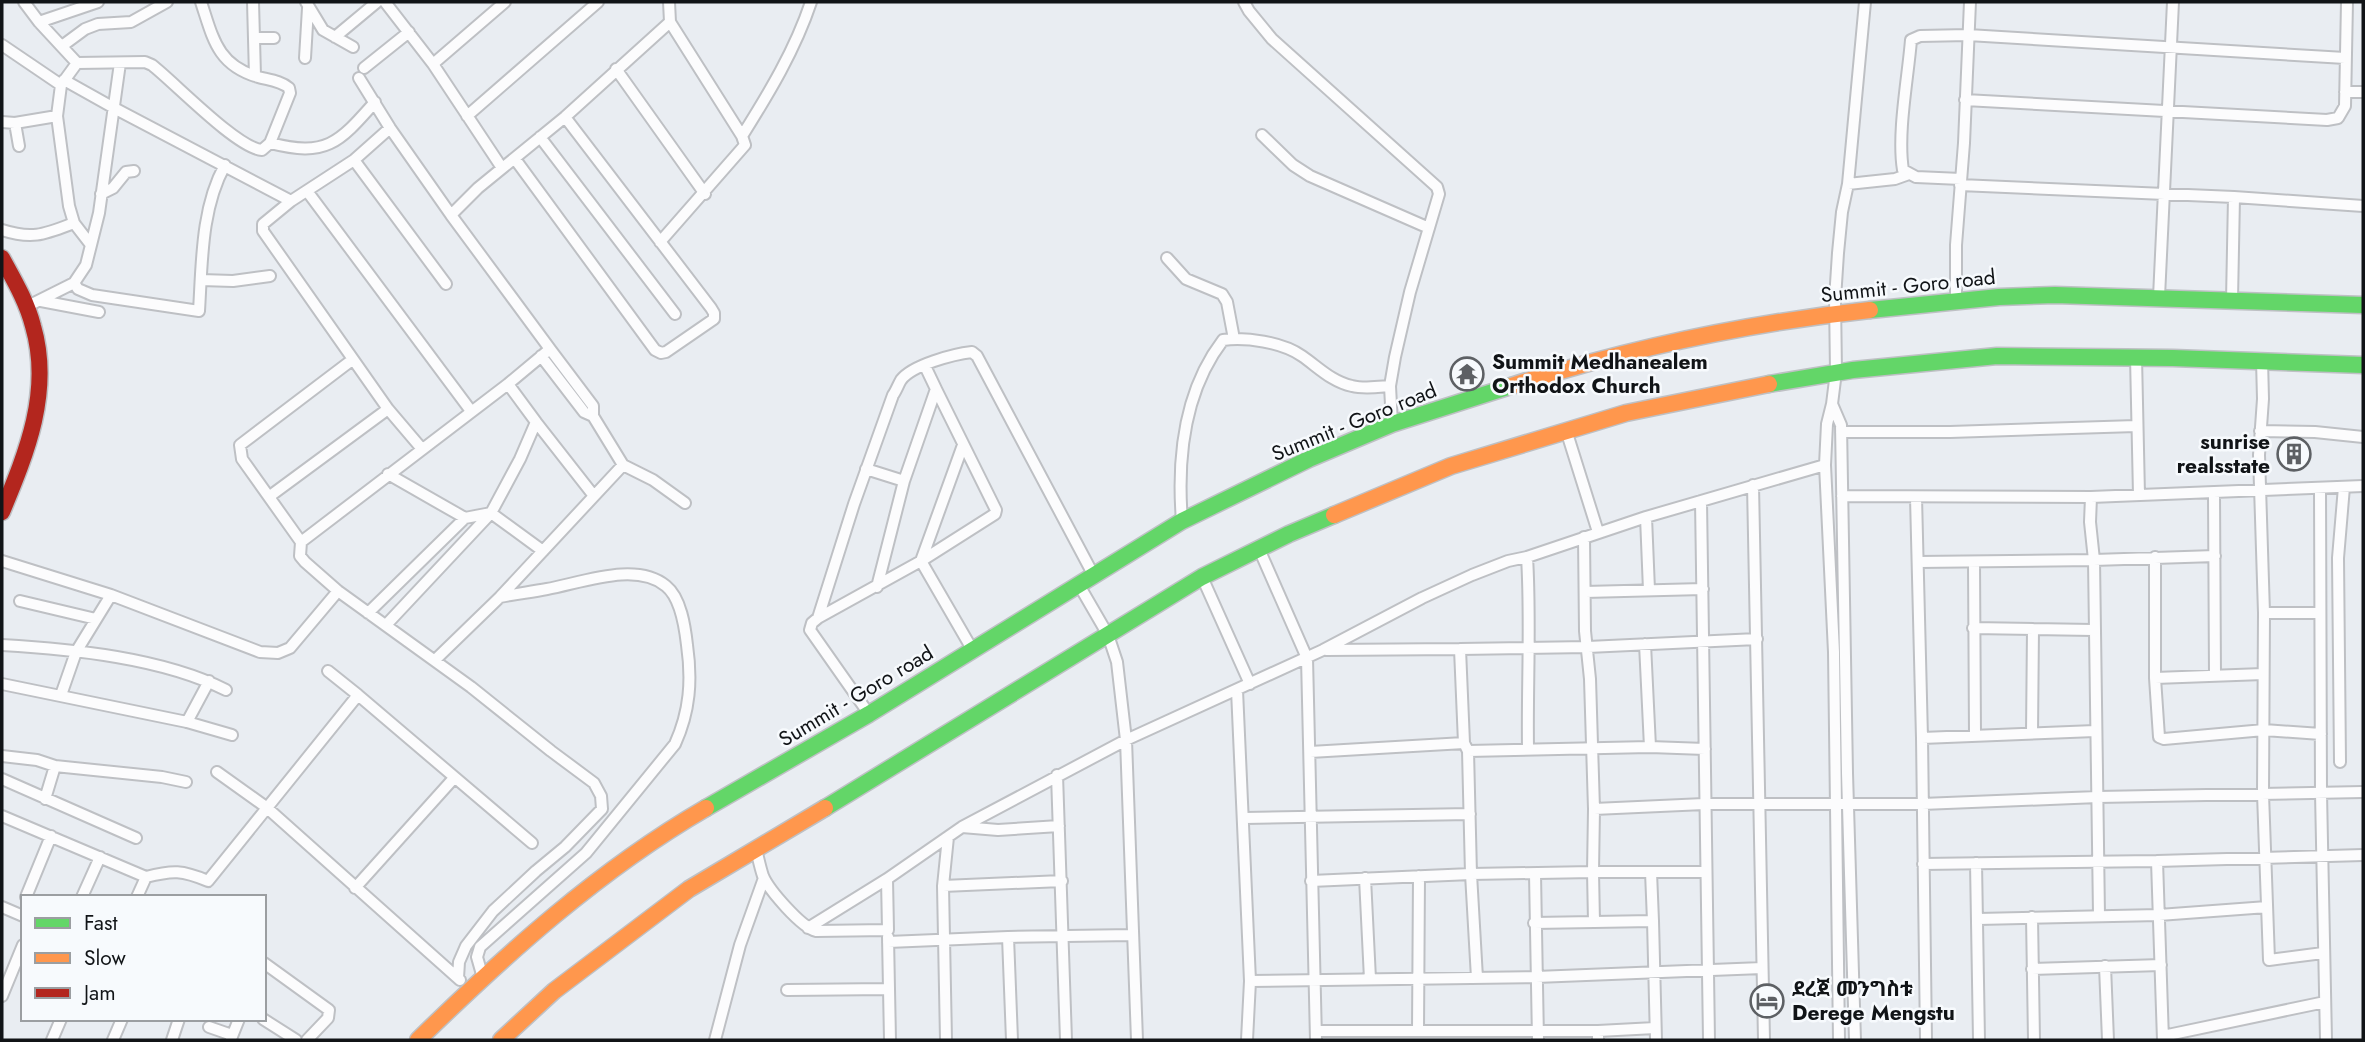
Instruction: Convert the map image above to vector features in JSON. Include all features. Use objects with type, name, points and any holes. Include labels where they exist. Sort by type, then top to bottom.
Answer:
[{"type":"main road","points":[[2,258],[34,303],[40,359],[39,405],[26,455],[2,512]]},
{"type":"main road","points":[[2,273],[16,297],[26,326],[32,383],[23,432],[2,489]]},
{"type":"main road","name":"Summit - Goro road","points":[[418,1040],[463,984],[483,978],[562,909],[684,821],[869,714],[1182,521],[1309,460],[1392,424],[1528,380],[1617,355],[1737,328],[1836,315],[1956,301],[2055,295],[2363,305]]},
{"type":"main road","points":[[501,1040],[554,990],[689,889],[737,859],[889,770],[1202,577],[1289,534],[1413,480],[1566,430],[1675,401],[1836,372],[1997,356],[2262,360],[2363,365]]},
{"type":"street","points":[[24,2],[77,63],[145,62],[152,65],[230,132],[255,149],[262,150],[270,143],[290,93],[289,88],[237,68],[222,56],[201,2]]},
{"type":"street","points":[[39,22],[98,2]]},
{"type":"street","points":[[62,46],[85,29],[98,24],[131,22],[167,2]]},
{"type":"street","points":[[253,2],[255,76]]},
{"type":"street","points":[[335,37],[377,2]]},
{"type":"street","points":[[385,2],[433,64],[502,168]]},
{"type":"street","points":[[433,64],[505,2]]},
{"type":"street","points":[[467,116],[598,2]]},
{"type":"street","points":[[660,242],[705,194],[745,145],[742,136],[670,22],[669,2]]},
{"type":"street","points":[[742,136],[799,35],[811,2]]},
{"type":"street","points":[[1244,2],[1268,34],[1437,187],[1439,194],[1410,292],[1390,386],[1392,424]]},
{"type":"street","points":[[1839,1040],[1834,652],[1825,465],[1827,424],[1836,372],[1835,299],[1840,225],[1848,184],[1865,2]]},
{"type":"street","points":[[1956,301],[1956,245],[1970,2]]},
{"type":"street","points":[[2159,297],[2173,2]]},
{"type":"street","points":[[1965,100],[2327,120],[2338,118],[2344,106],[2347,2]]},
{"type":"street","points":[[307,5],[323,30],[353,47]]},
{"type":"street","points":[[305,58],[307,5]]},
{"type":"street","points":[[451,215],[670,22]]},
{"type":"street","points":[[409,32],[362,73],[374,103],[451,215],[593,406],[593,416],[623,465],[653,480],[685,503]]},
{"type":"street","points":[[2344,58],[1968,35],[1920,36],[1911,40],[1903,170],[1925,178],[1961,182],[2363,206]]},
{"type":"street","points":[[255,38],[274,38]]},
{"type":"street","points":[[2,45],[63,83],[290,201]]},
{"type":"street","points":[[77,63],[63,83],[57,116],[59,144],[74,223],[91,245]]},
{"type":"street","points":[[34,303],[74,283],[86,265],[99,213],[120,63]]},
{"type":"street","points":[[616,69],[705,194]]},
{"type":"street","points":[[2345,92],[2363,92]]},
{"type":"street","points":[[270,143],[292,148],[320,148],[344,134],[374,103]]},
{"type":"street","points":[[2,122],[15,123],[57,116]]},
{"type":"street","points":[[515,159],[655,350],[661,353],[714,319],[714,313],[565,117]]},
{"type":"street","points":[[15,123],[19,146]]},
{"type":"street","points":[[390,128],[354,160],[290,201],[263,224],[262,231],[352,360],[422,449]]},
{"type":"street","points":[[1262,135],[1293,165],[1310,176],[1429,228]]},
{"type":"street","points":[[540,137],[675,314]]},
{"type":"street","points":[[354,160],[446,284]]},
{"type":"street","points":[[74,283],[78,289],[92,295],[199,311],[211,203],[217,179],[225,165]]},
{"type":"street","points":[[101,194],[113,188],[126,172],[134,171]]},
{"type":"street","points":[[1848,184],[1909,174]]},
{"type":"street","points":[[307,191],[471,411]]},
{"type":"street","points":[[2232,300],[2234,197]]},
{"type":"street","points":[[2,230],[24,237],[35,236],[74,223]]},
{"type":"street","points":[[1167,258],[1186,279],[1222,294],[1227,302],[1234,339]]},
{"type":"street","points":[[201,279],[233,281],[270,276]]},
{"type":"street","points":[[34,303],[99,312]]},
{"type":"street","points":[[1182,521],[1180,489],[1186,423],[1198,386],[1215,350],[1223,340],[1274,345],[1299,353],[1343,384],[1367,388],[1390,386]]},
{"type":"street","points":[[301,542],[550,349]]},
{"type":"street","points":[[818,618],[893,395],[902,379],[911,372],[966,352],[977,356],[1094,576]]},
{"type":"street","points":[[541,356],[584,412],[593,416]]},
{"type":"street","points":[[2136,357],[2139,495]]},
{"type":"street","points":[[352,360],[240,445],[242,459],[301,542],[300,556],[304,562],[338,591],[435,660],[594,783],[601,796],[602,809],[583,830],[493,911],[466,946],[459,962],[463,984]]},
{"type":"street","points":[[2262,360],[2260,431],[2264,613],[2263,794],[2269,960],[2323,953]]},
{"type":"street","points":[[869,714],[810,629],[812,623],[921,561],[995,514],[996,510],[925,366]]},
{"type":"street","points":[[508,384],[594,496]]},
{"type":"street","points":[[877,587],[904,481],[936,389]]},
{"type":"street","points":[[1832,404],[1841,432],[1855,1040]]},
{"type":"street","points":[[270,496],[388,409]]},
{"type":"street","points":[[386,625],[491,513],[536,422]]},
{"type":"street","points":[[1841,432],[1950,432],[2136,426]]},
{"type":"street","points":[[1566,430],[1598,532]]},
{"type":"street","points":[[2260,431],[2315,432],[2363,437]]},
{"type":"street","points":[[963,445],[921,561],[972,649]]},
{"type":"street","points":[[435,660],[500,597],[623,465]]},
{"type":"street","points":[[808,928],[887,879],[962,827],[1057,775],[1126,740],[1307,658],[1472,575],[1646,517],[1825,465]]},
{"type":"street","points":[[866,469],[904,481]]},
{"type":"street","points":[[388,474],[465,518]]},
{"type":"street","points":[[1753,485],[1765,1040]]},
{"type":"street","points":[[1842,496],[2091,497],[2363,486]]},
{"type":"street","points":[[2340,762],[2338,558],[2344,487]]},
{"type":"street","points":[[2320,488],[2320,793],[2326,1040]]},
{"type":"street","points":[[2214,493],[2215,676]]},
{"type":"street","points":[[1916,497],[1926,1040]]},
{"type":"street","points":[[2091,497],[2099,915]]},
{"type":"street","points":[[1701,501],[1709,1040]]},
{"type":"street","points":[[368,613],[465,518],[491,513],[543,551]]},
{"type":"street","points":[[1646,517],[1648,590]]},
{"type":"street","points":[[1584,537],[1585,631],[1588,647],[1594,809],[1594,922]]},
{"type":"street","points":[[1259,549],[1307,658],[1316,1036],[1366,1036],[1418,1031],[1477,1035],[1598,1036],[1655,1028]]},
{"type":"street","points":[[1918,562],[2094,560],[2215,555]]},
{"type":"street","points":[[1527,557],[1530,613],[1527,648],[1528,748]]},
{"type":"street","points":[[2155,557],[2155,678],[2159,737],[2164,739],[2264,730],[2321,734]]},
{"type":"street","points":[[2,561],[111,595],[260,652],[278,653],[290,648],[338,591]]},
{"type":"street","points":[[1973,562],[1975,735]]},
{"type":"street","points":[[483,978],[477,957],[480,947],[597,842],[675,744],[683,727],[690,694],[691,672],[686,631],[676,600],[667,587],[655,579],[615,574],[500,597]]},
{"type":"street","points":[[1202,577],[1250,684]]},
{"type":"street","points":[[1079,585],[1108,635],[1117,662],[1126,740],[1137,1040]]},
{"type":"street","points":[[1585,592],[1703,589]]},
{"type":"street","points":[[61,695],[76,652],[111,595]]},
{"type":"street","points":[[20,601],[96,619]]},
{"type":"street","points":[[2264,613],[2320,613]]},
{"type":"street","points":[[1973,628],[2093,630]]},
{"type":"street","points":[[2032,733],[2033,629]]},
{"type":"street","points":[[1323,650],[1588,647],[1757,639]]},
{"type":"street","points":[[1645,644],[1650,747]]},
{"type":"street","points":[[2,645],[76,652],[138,662],[209,681],[226,690]]},
{"type":"street","points":[[1460,649],[1477,978]]},
{"type":"street","points":[[328,671],[532,843]]},
{"type":"street","points":[[2155,678],[2263,674]]},
{"type":"street","points":[[187,722],[209,681]]},
{"type":"street","points":[[2,684],[187,722],[232,734]]},
{"type":"street","points":[[1237,690],[1239,761],[1245,818],[1250,981],[1247,1040]]},
{"type":"street","points":[[3,821],[51,836],[146,877],[178,871],[208,881],[358,695]]},
{"type":"street","points":[[1922,738],[2095,731]]},
{"type":"street","points":[[1310,752],[1466,747],[1705,749]]},
{"type":"street","points":[[2,756],[28,758],[55,766],[186,782]]},
{"type":"street","points":[[46,799],[55,766]]},
{"type":"street","points":[[217,772],[266,807],[463,984]]},
{"type":"street","points":[[1057,775],[1066,1040]]},
{"type":"street","points":[[355,888],[454,778]]},
{"type":"street","points":[[2,779],[136,838]]},
{"type":"street","points":[[1594,809],[1704,804],[1922,804],[2098,797],[2363,792]]},
{"type":"street","points":[[1245,818],[1470,814]]},
{"type":"street","points":[[962,827],[998,830],[1059,826]]},
{"type":"street","points":[[27,895],[51,836]]},
{"type":"street","points":[[946,1040],[943,886],[948,837]]},
{"type":"street","points":[[756,849],[764,878],[800,923],[808,928],[816,931],[888,930]]},
{"type":"street","points":[[1923,864],[2363,855]]},
{"type":"street","points":[[83,895],[100,857]]},
{"type":"street","points":[[2157,861],[2163,1038],[2325,1002]]},
{"type":"street","points":[[1976,863],[1979,1040]]},
{"type":"street","points":[[1651,872],[1656,1040]]},
{"type":"street","points":[[1311,881],[1471,874],[1706,872]]},
{"type":"street","points":[[1535,874],[1538,1036]]},
{"type":"street","points":[[1418,1031],[1419,876]]},
{"type":"street","points":[[138,895],[146,877]]},
{"type":"street","points":[[715,1040],[740,945],[764,878]]},
{"type":"street","points":[[1365,878],[1370,979]]},
{"type":"street","points":[[887,879],[890,1040]]},
{"type":"street","points":[[943,886],[1062,881]]},
{"type":"street","points":[[2,907],[21,912]]},
{"type":"street","points":[[1978,919],[2159,915],[2267,907]]},
{"type":"street","points":[[2032,917],[2034,1040]]},
{"type":"street","points":[[1534,923],[1653,921]]},
{"type":"street","points":[[888,943],[944,939],[1133,935]]},
{"type":"street","points":[[1008,937],[1012,1040]]},
{"type":"street","points":[[2032,969],[2161,965]]},
{"type":"street","points":[[2105,966],[2108,1040]]},
{"type":"street","points":[[266,967],[329,1010],[328,1018],[307,1040]]},
{"type":"street","points":[[1250,981],[1536,977],[1762,968]]},
{"type":"street","points":[[2,996],[18,972]]},
{"type":"street","points":[[787,990],[889,989]]},
{"type":"street","points":[[52,1040],[60,1021]]},
{"type":"street","points":[[113,1040],[121,1021]]},
{"type":"street","points":[[172,1040],[178,1021]]},
{"type":"street","points":[[209,1027],[231,1038],[238,1021]]},
{"type":"street","points":[[266,1021],[296,1040]]},
{"type":"traffic: fast","points":[[1870,310],[1999,297],[2055,295],[2363,305]]},
{"type":"traffic: fast","points":[[1769,384],[1853,370],[1997,356],[2173,358],[2363,365]]},
{"type":"traffic: fast","points":[[706,808],[869,714],[1182,521],[1309,459],[1392,424],[1511,386]]},
{"type":"traffic: fast","points":[[825,808],[1202,577],[1334,515]]},
{"type":"traffic: slow","points":[[1511,386],[1599,360],[1688,339],[1779,322],[1870,310]]},
{"type":"traffic: slow","points":[[1334,515],[1451,466],[1626,413],[1769,384]]},
{"type":"traffic: slow","points":[[418,1040],[485,976],[555,915],[628,858],[706,808]]},
{"type":"traffic: slow","points":[[501,1040],[554,991],[689,889],[825,808]]},
{"type":"traffic: jam","points":[[2,258],[20,291],[30,317],[38,350],[40,374],[28,444],[2,512]]},
{"type":"place","name":"Summit Medhanealem Orthodox Church","points":[[1467,374]]},
{"type":"place","name":"sunrise realsstate","points":[[2294,454]]},
{"type":"place","name":"ደረጀ መንግስቱ Derege Mengstu","points":[[1767,1001]]}]
